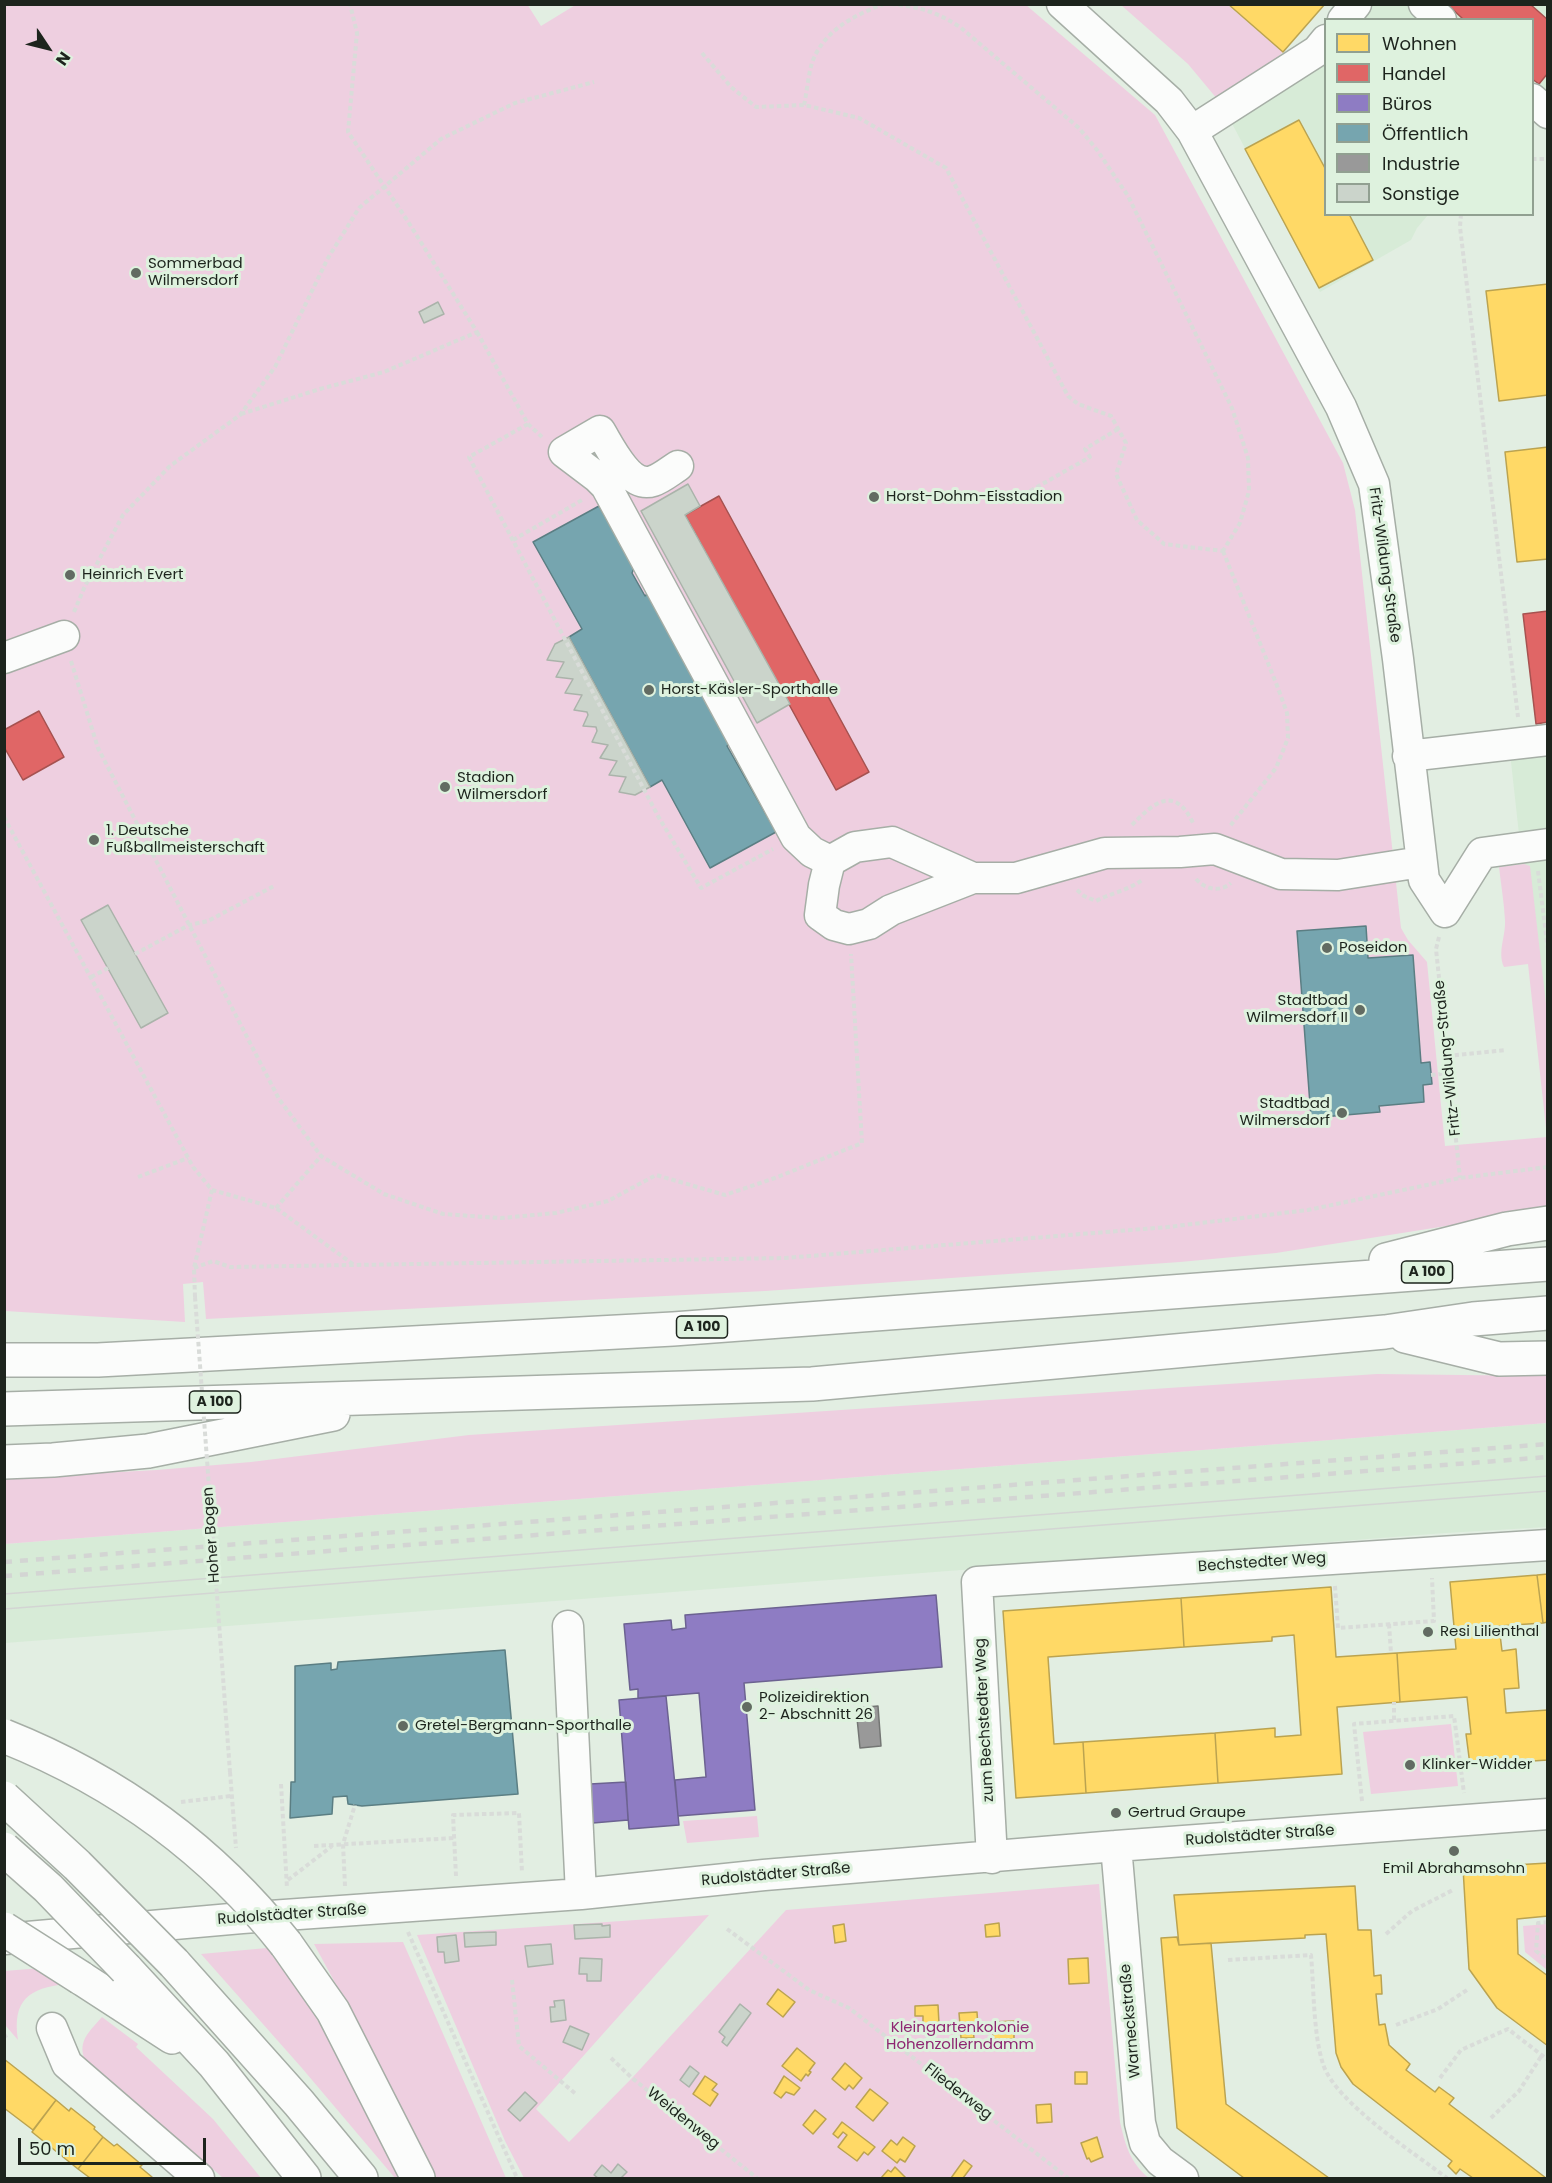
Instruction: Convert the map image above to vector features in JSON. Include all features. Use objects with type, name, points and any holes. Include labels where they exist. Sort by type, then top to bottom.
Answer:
[{"type":"highway","points":[[1306,1281],[1507,1229],[1548,1223]]},
{"type":"highway","name":"A 100","points":[[4,1360],[98,1360],[672,1329],[1548,1264]]},
{"type":"highway","name":"A 100","points":[[4,1409],[812,1384],[1385,1332],[1473,1319],[1548,1313]]},
{"type":"highway","points":[[1385,1332],[1499,1359],[1548,1358]]},
{"type":"highway","points":[[4,1342],[98,1360]]},
{"type":"highway","points":[[4,1462],[148,1451],[426,1395]]},
{"type":"highway","points":[[4,1737],[57,1759],[113,1789],[173,1830],[232,1882],[286,1944],[333,2011],[418,2178]]},
{"type":"highway","points":[[4,1798],[77,1865],[174,1963],[299,2103],[361,2178]]},
{"type":"highway","points":[[4,1849],[48,1888],[214,2064],[304,2178]]},
{"type":"highway","points":[[4,1929],[214,2064]]},
{"type":"street","name":"Fritz-Wildung-Straße","points":[[1062,4],[1169,101],[1192,131],[1341,407],[1374,484],[1398,660],[1421,862],[1424,880],[1445,912]]},
{"type":"street","points":[[1345,18],[1356,4]]},
{"type":"street","points":[[1424,4],[1439,18]]},
{"type":"street","points":[[1192,131],[1317,51],[1324,42]]},
{"type":"street","points":[[1534,100],[1548,112]]},
{"type":"street","points":[[678,466],[653,481],[644,482],[632,476],[619,463],[600,431],[564,452],[606,486],[796,837],[812,852],[830,861]]},
{"type":"street","points":[[4,658],[64,636]]},
{"type":"street","points":[[1408,756],[1534,742]]},
{"type":"street","points":[[973,878],[892,842],[855,847],[830,861],[820,915],[834,925],[849,929],[869,924],[891,910],[973,878],[1016,878],[1105,853],[1215,849],[1281,874],[1338,875],[1421,862]]},
{"type":"street","points":[[1445,912],[1482,853],[1541,845]]},
{"type":"street","name":"Bechstedter Weg","points":[[977,1582],[1548,1545]]},
{"type":"street","name":"zum Bechstedter Weg","points":[[977,1582],[992,1858]]},
{"type":"street","points":[[568,1626],[581,1894]]},
{"type":"street","name":"Rudolstädter Straße","points":[[4,1939],[581,1894],[764,1875],[1116,1846],[1548,1814]]},
{"type":"street","name":"Warneckstraße","points":[[1116,1846],[1140,2123],[1145,2143],[1160,2161],[1183,2178]]},
{"type":"street","points":[[52,2028],[67,2064],[199,2178]]},
{"type":"path","points":[[350,4],[357,33],[348,132],[477,332],[528,424],[546,441],[564,452]]},
{"type":"path","points":[[804,105],[813,63],[823,43],[838,26],[865,11],[884,4]]},
{"type":"path","points":[[891,4],[918,7],[940,14],[960,27],[1079,128],[1128,196],[1232,408],[1248,458],[1249,491],[1240,523],[1222,551]]},
{"type":"path","points":[[702,53],[732,87],[756,107],[804,105],[859,118],[946,168],[1068,396],[1078,404],[1111,416],[1126,443],[1116,474],[1137,520],[1164,544],[1222,551]]},
{"type":"path","points":[[240,415],[274,367],[328,258],[359,208],[441,140],[515,103],[594,82]]},
{"type":"path","points":[[1461,216],[1460,227],[1534,742]]},
{"type":"path","points":[[477,332],[384,372],[320,389],[240,415],[170,466],[123,515],[85,586],[64,636],[98,748],[279,1099],[321,1156],[384,1194],[443,1214],[501,1218],[556,1213],[608,1201],[656,1175],[725,1195],[776,1178],[862,1143],[849,929]]},
{"type":"path","points":[[528,424],[469,458],[658,816],[701,888],[796,837]]},
{"type":"path","points":[[1030,491],[1090,457],[1085,449],[1118,429]]},
{"type":"path","points":[[513,540],[606,486]]},
{"type":"path","points":[[1215,849],[1237,815],[1276,768],[1288,738],[1287,713],[1222,551]]},
{"type":"path","points":[[4,817],[193,1167],[212,1190],[276,1208],[354,1265]]},
{"type":"path","points":[[1541,845],[1548,950]]},
{"type":"path","points":[[135,954],[189,925],[208,921],[274,885]]},
{"type":"path","name":"Fritz-Wildung-Straße","points":[[1445,912],[1436,949],[1460,1178]]},
{"type":"path","points":[[91,977],[108,968]]},
{"type":"path","points":[[1447,1056],[1506,1050]]},
{"type":"path","points":[[1431,1075],[1449,1073]]},
{"type":"path","points":[[276,1208],[321,1156]]},
{"type":"path","points":[[138,1177],[188,1158]]},
{"type":"path","points":[[194,1268],[213,1261],[230,1267],[773,1258],[820,1255],[1168,1227],[1308,1210],[1460,1178],[1548,1167]]},
{"type":"path","name":"Hoher Bogen","points":[[212,1190],[194,1268],[195,1298],[236,1851]]},
{"type":"path","points":[[1334,1559],[1338,1628],[1434,1622],[1430,1553]]},
{"type":"path","points":[[1389,1624],[1391,1653]]},
{"type":"path","points":[[1394,1702],[1394,1720]]},
{"type":"path","points":[[1365,1828],[1354,1724],[1394,1720],[1454,1716],[1468,1820]]},
{"type":"path","points":[[281,1784],[288,1892]]},
{"type":"path","points":[[197,1800],[231,1796]]},
{"type":"path","points":[[346,1890],[343,1844],[355,1805]]},
{"type":"path","points":[[456,1881],[453,1815],[519,1813],[522,1874]]},
{"type":"path","points":[[314,1846],[454,1838]]},
{"type":"path","points":[[287,1880],[333,1845]]},
{"type":"path","points":[[1386,1934],[1412,1911],[1453,1890]]},
{"type":"path","points":[[1548,1922],[1538,1923],[1536,1951],[1548,1960]]},
{"type":"path","name":"Fliederweg","points":[[727,1929],[808,1990],[849,2008],[1068,2178]]},
{"type":"path","points":[[408,1932],[517,2178]]},
{"type":"path","points":[[1228,1960],[1311,1954],[1319,2048],[1323,2067],[1332,2082],[1360,2111],[1447,2178]]},
{"type":"path","points":[[512,1980],[519,2046],[577,2095]]},
{"type":"path","points":[[1396,2025],[1438,2009],[1467,1990]]},
{"type":"path","points":[[1440,2078],[1461,2050],[1508,2029],[1548,2060]]},
{"type":"path","points":[[4,2034],[8,2039]]},
{"type":"path","points":[[1491,2118],[1519,2091],[1542,2055]]},
{"type":"path","name":"Weidenweg","points":[[611,2058],[632,2078],[757,2178]]},
{"type":"shaded area","points":[[1356,5],[1547,5],[1547,126],[1534,114],[1534,18],[1345,18]]},
{"type":"shaded area","points":[[1324,41],[1324,216],[1427,216],[1411,240],[1320,292],[1225,110]]},
{"type":"shaded area","points":[[1547,749],[1547,1087],[1510,753]]},
{"type":"shaded area","points":[[1547,1423],[1547,1527],[5,1643],[5,1544]]},
{"type":"green space","points":[[527,4],[541,26],[577,4],[1026,5],[1155,115],[1343,463],[1355,510],[1401,928],[1427,962],[1445,1146],[1547,1137],[1528,964],[1504,967],[1501,956],[1505,920],[1499,867],[1524,864],[1530,866],[1548,1021],[1547,1210],[1276,1253],[1180,1262],[765,1291],[206,1319],[203,1282],[183,1284],[185,1322],[5,1311],[4,5]]},
{"type":"green space","points":[[1121,5],[1228,5],[1283,52],[1268,67],[1218,100],[1188,64]]},
{"type":"green space","points":[[1377,1374],[1547,1376],[1547,1423],[5,1544],[5,1478],[157,1470],[251,1462],[469,1435]]},
{"type":"green space","points":[[1451,1724],[1458,1786],[1371,1794],[1363,1732]]},
{"type":"green space","points":[[757,1816],[759,1837],[687,1843],[683,1821]]},
{"type":"green space","name":"Kleingartenkolonie Hohenzollerndamm","points":[[1099,1884],[1120,2122],[1126,2145],[1133,2159],[1149,2178],[524,2178],[505,2141],[417,1935],[709,1915],[536,2109],[569,2142],[632,2078],[786,1910]]},
{"type":"green space","points":[[1548,1924],[1547,1970],[1525,1952],[1523,1926]]},
{"type":"green space","points":[[403,1942],[506,2178],[435,2178],[377,2060],[314,1944]]},
{"type":"green space","points":[[267,1948],[307,2002],[349,2074],[402,2178],[395,2178],[201,1954]]},
{"type":"green space","points":[[42,1968],[66,1984],[42,1989],[26,1999],[18,2015],[18,2040],[5,2025],[4,1971]]},
{"type":"green space","points":[[102,2017],[138,2044],[136,2047],[213,2119],[261,2178],[223,2178],[90,2069],[83,2053],[84,2041]]},
{"type":"building: Wohnen","points":[[1228,4],[1325,4],[1283,52]]},
{"type":"building: Wohnen","points":[[1299,120],[1324,166],[1324,216],[1350,216],[1373,260],[1319,288],[1245,149]]},
{"type":"building: Wohnen","points":[[1548,284],[1548,395],[1499,401],[1486,291]]},
{"type":"building: Wohnen","points":[[1548,447],[1548,559],[1517,562],[1505,452]]},
{"type":"building: Wohnen","points":[[1548,1574],[1548,1622],[1543,1623],[1537,1575]]},
{"type":"building: Wohnen","points":[[1537,1575],[1543,1623],[1499,1626],[1502,1651],[1516,1649],[1519,1688],[1504,1689],[1506,1713],[1548,1710],[1548,1760],[1470,1765],[1466,1734],[1471,1734],[1467,1697],[1400,1702],[1397,1653],[1456,1649],[1450,1582]]},
{"type":"building: Wohnen","points":[[1331,1587],[1336,1657],[1397,1653],[1400,1702],[1337,1707],[1342,1774],[1218,1783],[1215,1733],[1275,1728],[1275,1737],[1301,1735],[1294,1635],[1272,1637],[1272,1641],[1184,1647],[1181,1598]]},
{"type":"building: Wohnen","points":[[1181,1598],[1184,1647],[1048,1657],[1054,1744],[1083,1742],[1086,1793],[1016,1798],[1003,1611]]},
{"type":"building: Wohnen","points":[[1215,1733],[1218,1783],[1086,1793],[1083,1742]]},
{"type":"building: Wohnen","points":[[1548,1863],[1548,1916],[1517,1919],[1518,1954],[1548,1976],[1548,2046],[1497,2008],[1469,1969],[1463,1868]]},
{"type":"building: Wohnen","points":[[1355,1886],[1358,1930],[1371,1930],[1374,1976],[1381,1975],[1382,1994],[1376,1994],[1379,2025],[1385,2024],[1389,2045],[1410,2064],[1406,2070],[1435,2092],[1439,2087],[1454,2098],[1449,2104],[1546,2178],[1473,2178],[1460,2169],[1456,2174],[1448,2166],[1452,2161],[1353,2084],[1341,2067],[1336,2053],[1326,1934],[1305,1935],[1305,1938],[1179,1945],[1174,1895]]},
{"type":"building: Wohnen","points":[[999,1923],[1000,1936],[986,1937],[985,1925]]},
{"type":"building: Wohnen","points":[[844,1924],[846,1941],[835,1943],[833,1926]]},
{"type":"building: Wohnen","points":[[1177,1937],[1179,1945],[1211,1943],[1226,2104],[1329,2178],[1244,2178],[1177,2128],[1161,1938]]},
{"type":"building: Wohnen","points":[[1088,1958],[1089,1983],[1069,1984],[1068,1959]]},
{"type":"building: Wohnen","points":[[778,1989],[795,2002],[783,2017],[767,2004]]},
{"type":"building: Wohnen","points":[[938,2005],[939,2024],[923,2025],[923,2016],[915,2016],[915,2006]]},
{"type":"building: Wohnen","points":[[977,2012],[978,2027],[973,2028],[974,2038],[961,2038],[959,2013]]},
{"type":"building: Wohnen","points":[[1014,2021],[1014,2039],[993,2039],[993,2022]]},
{"type":"building: Wohnen","points":[[797,2048],[815,2063],[808,2076],[806,2074],[801,2081],[782,2066]]},
{"type":"building: Wohnen","points":[[4,2059],[56,2100],[33,2130],[4,2108]]},
{"type":"building: Wohnen","points":[[845,2063],[862,2078],[853,2089],[849,2085],[845,2090],[832,2079]]},
{"type":"building: Wohnen","points":[[1075,2072],[1087,2072],[1087,2084],[1075,2084]]},
{"type":"building: Wohnen","points":[[705,2076],[717,2084],[712,2090],[718,2094],[710,2106],[693,2094]]},
{"type":"building: Wohnen","points":[[784,2076],[800,2088],[794,2095],[786,2092],[781,2098],[774,2093]]},
{"type":"building: Wohnen","points":[[870,2089],[888,2103],[873,2121],[856,2107]]},
{"type":"building: Wohnen","points":[[56,2100],[69,2111],[71,2108],[95,2127],[94,2129],[103,2137],[78,2169],[32,2132]]},
{"type":"building: Wohnen","points":[[1051,2104],[1052,2122],[1037,2123],[1036,2105]]},
{"type":"building: Wohnen","points":[[815,2110],[826,2119],[813,2134],[803,2125]]},
{"type":"building: Wohnen","points":[[842,2122],[875,2147],[868,2155],[864,2152],[857,2161],[838,2147],[847,2135],[843,2132],[838,2138],[833,2134]]},
{"type":"building: Wohnen","points":[[103,2137],[114,2146],[117,2144],[142,2165],[140,2167],[152,2177],[90,2178],[78,2169]]},
{"type":"building: Wohnen","points":[[903,2137],[915,2146],[905,2162],[900,2159],[897,2163],[882,2151],[891,2140],[897,2145]]},
{"type":"building: Wohnen","points":[[1097,2137],[1103,2157],[1091,2162],[1089,2158],[1087,2159],[1081,2143]]},
{"type":"building: Wohnen","points":[[964,2160],[972,2166],[963,2178],[951,2178]]},
{"type":"building: Wohnen","points":[[895,2167],[906,2178],[881,2178],[888,2170],[891,2172]]},
{"type":"building: Handel","points":[[1447,4],[1530,4],[1548,20],[1548,73],[1539,84],[1534,80],[1534,18],[1462,18]]},
{"type":"building: Handel","points":[[719,496],[869,772],[836,790],[685,515]]},
{"type":"building: Handel","points":[[1548,611],[1548,722],[1536,724],[1523,614]]},
{"type":"building: Handel","points":[[39,711],[64,757],[23,780],[4,747],[4,730]]},
{"type":"building: Büros","points":[[936,1595],[942,1667],[744,1683],[755,1810],[678,1816],[675,1780],[706,1777],[699,1693],[638,1698],[638,1689],[630,1690],[624,1624],[671,1620],[672,1630],[686,1628],[685,1615]]},
{"type":"building: Büros","points":[[666,1696],[679,1825],[629,1829],[619,1700]]},
{"type":"building: Büros","points":[[626,1782],[628,1820],[593,1823],[590,1784]]},
{"type":"building: Öffentlich","name":"Horst-Käsler-Sporthalle","points":[[599,506],[634,568],[632,573],[645,596],[647,594],[729,744],[727,746],[776,832],[710,868],[662,780],[650,787],[569,637],[582,629],[533,542]]},
{"type":"building: Öffentlich","name":"Stadtbad Wilmersdorf II","points":[[1366,926],[1368,958],[1413,955],[1421,1063],[1430,1062],[1432,1084],[1423,1085],[1424,1102],[1379,1106],[1380,1112],[1311,1118],[1297,931]]},
{"type":"building: Öffentlich","name":"Gretel-Bergmann-Sporthalle","points":[[505,1650],[518,1794],[362,1806],[348,1804],[347,1796],[333,1797],[332,1814],[290,1818],[291,1782],[295,1782],[295,1666],[331,1663],[331,1670],[337,1669],[338,1662]]},
{"type":"building: Industrie","points":[[878,1706],[881,1746],[860,1748],[856,1708]]},
{"type":"building: Sonstige","points":[[438,302],[444,314],[424,323],[419,312]]},
{"type":"building: Sonstige","points":[[688,484],[700,506],[685,515],[790,704],[757,723],[641,511]]},
{"type":"building: Sonstige","points":[[569,637],[650,787],[635,795],[619,792],[626,777],[609,775],[617,761],[600,758],[608,745],[592,742],[597,731],[596,727],[583,726],[587,712],[574,710],[582,695],[565,693],[573,679],[556,677],[564,662],[547,660],[555,644]]},
{"type":"building: Sonstige","points":[[108,905],[168,1013],[141,1028],[81,920]]},
{"type":"building: Sonstige","points":[[602,1924],[602,1926],[610,1925],[610,1937],[575,1939],[574,1925]]},
{"type":"building: Sonstige","points":[[496,1932],[496,1945],[465,1947],[464,1933]]},
{"type":"building: Sonstige","points":[[456,1935],[459,1961],[445,1963],[444,1952],[438,1952],[437,1937]]},
{"type":"building: Sonstige","points":[[551,1944],[553,1964],[528,1967],[525,1946]]},
{"type":"building: Sonstige","points":[[580,1958],[602,1959],[601,1981],[587,1981],[587,1974],[579,1974]]},
{"type":"building: Sonstige","points":[[564,2000],[566,2020],[551,2022],[550,2007],[555,2007],[554,2001]]},
{"type":"building: Sonstige","points":[[740,2004],[751,2013],[727,2046],[722,2042],[725,2037],[719,2032]]},
{"type":"building: Sonstige","points":[[570,2026],[589,2034],[582,2050],[563,2042]]},
{"type":"building: Sonstige","points":[[690,2066],[699,2073],[689,2087],[680,2080]]},
{"type":"building: Sonstige","points":[[525,2092],[537,2103],[520,2121],[508,2110]]},
{"type":"building: Sonstige","points":[[618,2164],[627,2172],[621,2178],[598,2178],[594,2175],[602,2165],[611,2173]]},
{"type":"tram line","points":[[4,1594],[1548,1476]]},
{"type":"tram line","points":[[4,1609],[1548,1491]]},
{"type":"railway","points":[[4,1562],[1548,1444]]},
{"type":"railway","points":[[4,1576],[1548,1457]]},
{"type":"place","name":"Sommerbad Wilmersdorf","points":[[136,273]]},
{"type":"place","name":"Horst-Dohm-Eisstadion","points":[[874,497]]},
{"type":"place","name":"Heinrich Evert","points":[[70,575]]},
{"type":"place","name":"Horst-Käsler-Sporthalle","points":[[649,690]]},
{"type":"place","name":"Stadion Wilmersdorf","points":[[445,787]]},
{"type":"place","name":"1. Deutsche Fußballmeisterschaft","points":[[94,840]]},
{"type":"place","name":"Poseidon","points":[[1327,948]]},
{"type":"place","name":"Stadtbad Wilmersdorf II","points":[[1360,1010]]},
{"type":"place","name":"Stadtbad Wilmersdorf","points":[[1342,1113]]},
{"type":"place","name":"Resi Lilienthal","points":[[1428,1632]]},
{"type":"place","name":"Polizeidirektion 2- Abschnitt 26","points":[[747,1707]]},
{"type":"place","name":"Gretel-Bergmann-Sporthalle","points":[[403,1726]]},
{"type":"place","name":"Klinker-Widder","points":[[1410,1765]]},
{"type":"place","name":"Gertrud Graupe","points":[[1116,1813]]},
{"type":"place","name":"Emil Abrahamsohn","points":[[1454,1851]]}]
